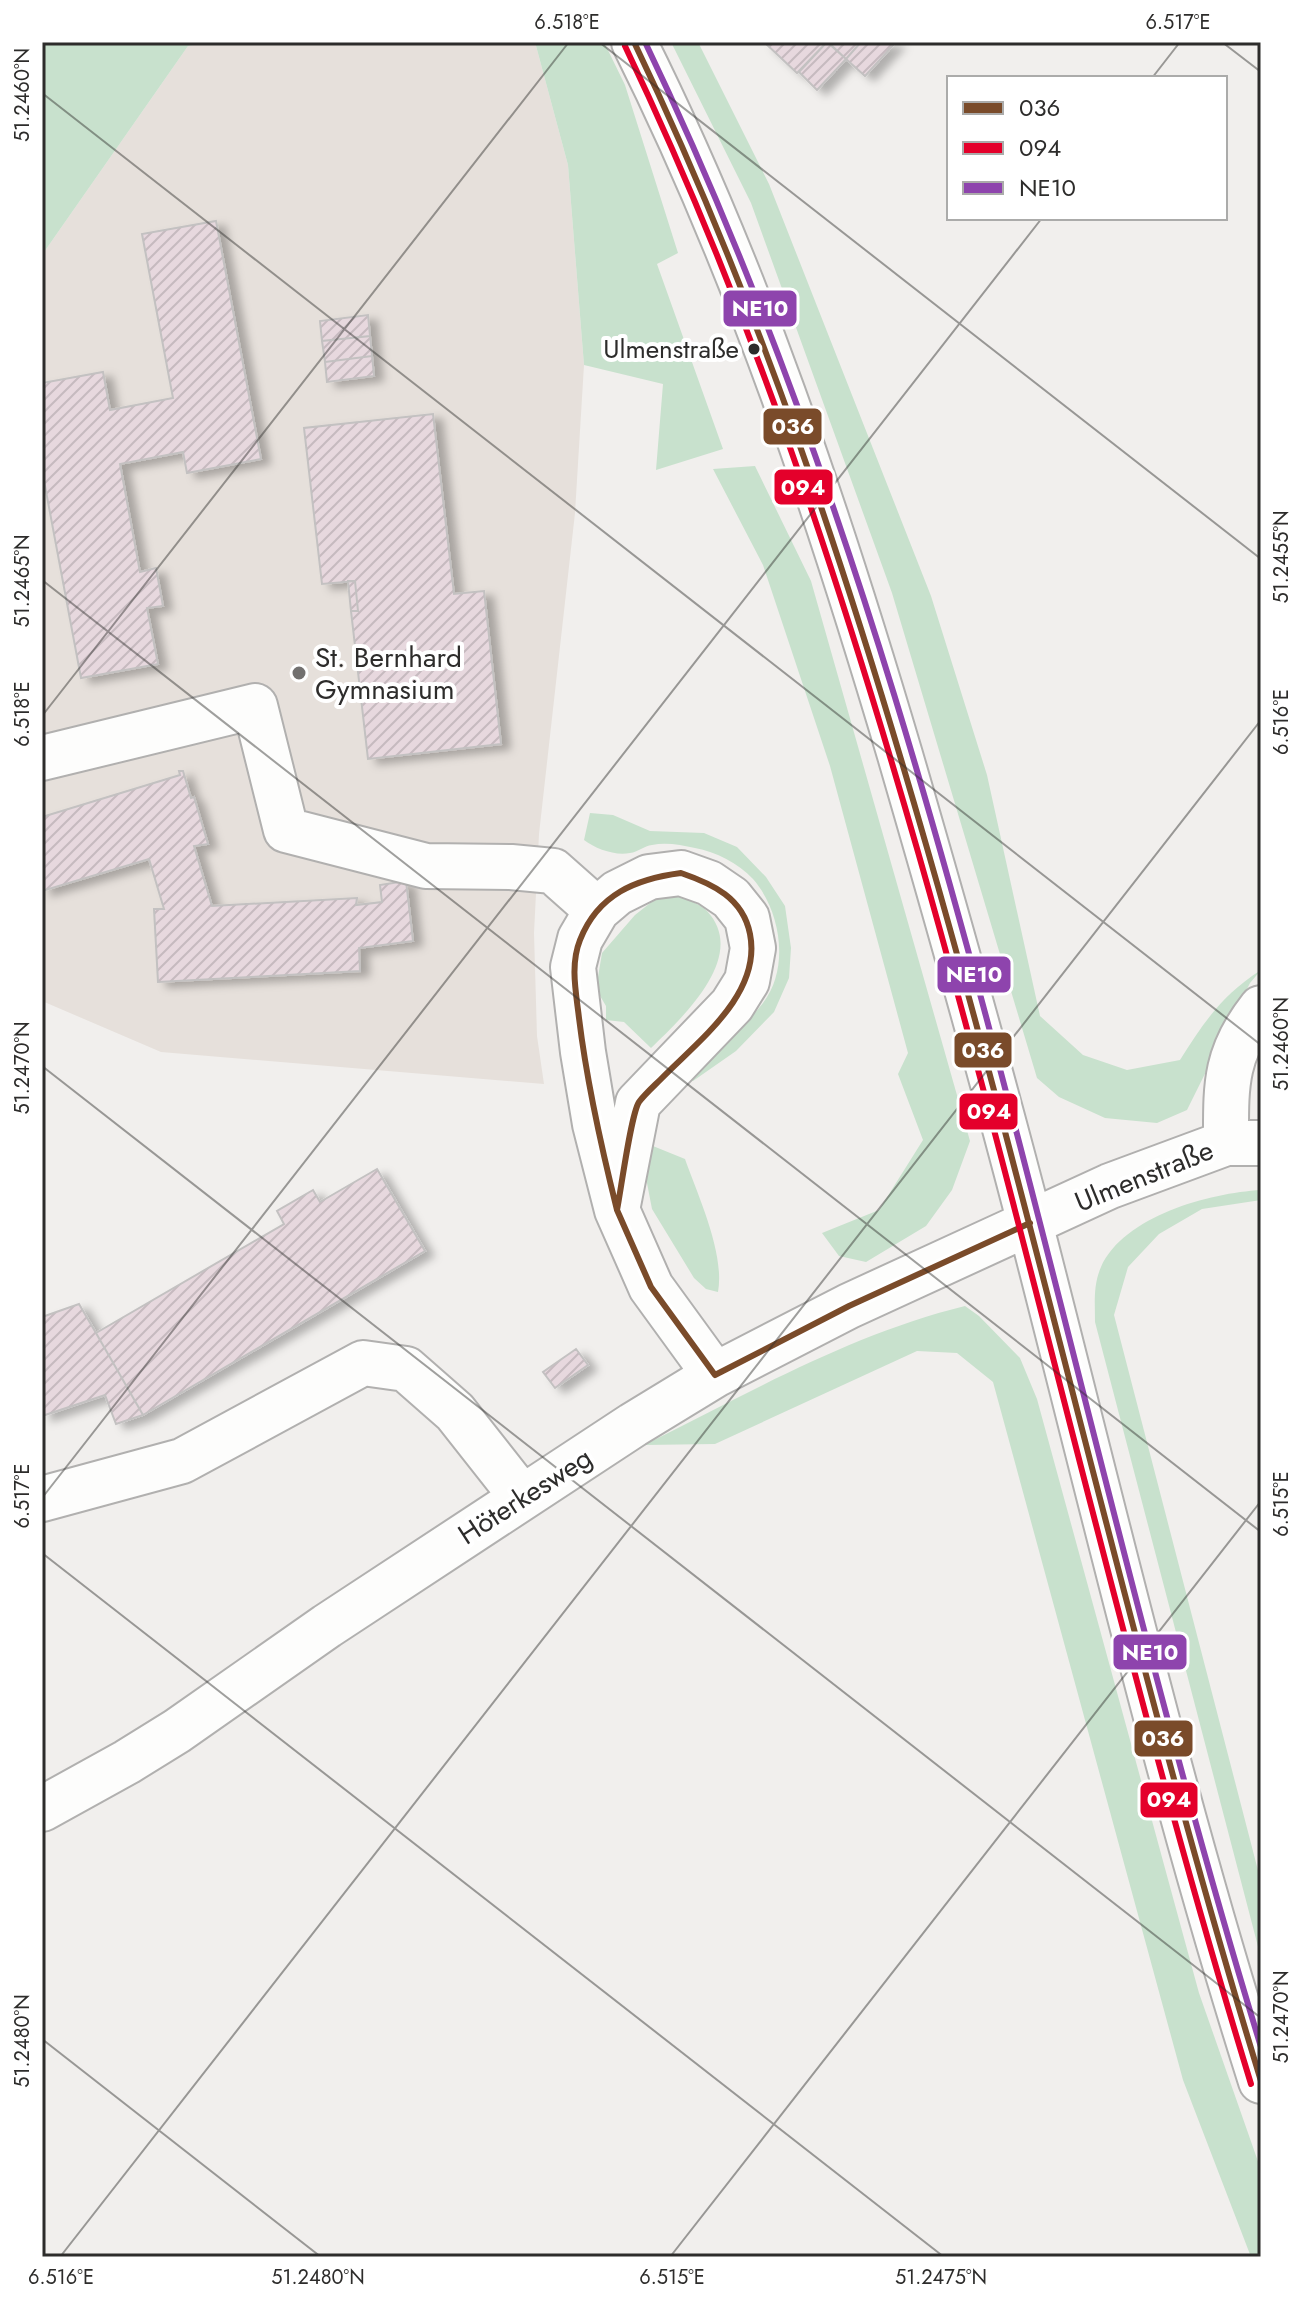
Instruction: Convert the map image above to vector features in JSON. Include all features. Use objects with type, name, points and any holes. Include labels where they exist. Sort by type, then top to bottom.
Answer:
[{"type":"street","points":[[634,42],[677,132],[737,272],[822,507],[865,638],[929,856],[1030,1223],[1196,1867],[1261,2081]]},
{"type":"street","points":[[42,758],[255,706],[286,830],[426,866],[553,871],[597,910]]},
{"type":"street","points":[[617,1210],[638,1103],[732,1005],[747,981],[753,948],[747,918],[731,898],[709,883],[681,873],[649,877],[617,893],[597,910],[580,939],[573,967],[595,1124],[617,1210],[651,1287],[715,1375]]},
{"type":"street","points":[[1243,1143],[1226,1107],[1232,1056],[1242,1033],[1261,1008]]},
{"type":"street","name":"Ulmenstraße","points":[[1030,1223],[1110,1186],[1243,1143]]},
{"type":"street","name":"Höterkesweg","points":[[42,1809],[177,1731],[327,1626],[715,1375],[863,1300],[1030,1223]]},
{"type":"street","points":[[42,1499],[182,1461],[363,1363],[406,1369],[455,1412],[522,1497]]},
{"type":"shaded area","name":"St. Bernhard Gymnasium","points":[[210,42],[535,42],[568,165],[584,365],[575,513],[539,834],[534,933],[537,1036],[544,1084],[161,1052],[42,1001],[42,255],[188,46]]},
{"type":"green space","points":[[42,42],[210,42],[188,46],[42,255]]},
{"type":"green space","points":[[535,42],[604,42],[625,85],[678,253],[657,264],[723,449],[656,470],[663,384],[584,365],[568,165]]},
{"type":"green space","points":[[671,42],[698,42],[769,184],[931,596],[987,775],[1040,1016],[1083,1055],[1127,1070],[1180,1060],[1215,1010],[1235,989],[1261,970],[1250,983],[1187,1110],[1157,1123],[1105,1118],[1059,1097],[1037,1078],[892,593],[751,203]]},
{"type":"green space","points":[[755,466],[811,581],[970,1141],[952,1190],[926,1226],[866,1262],[839,1256],[822,1233],[879,1210],[923,1140],[898,1074],[908,1053],[830,766],[763,565],[713,469]]},
{"type":"green space","points":[[590,813],[613,815],[650,831],[704,833],[737,847],[766,877],[785,906],[791,948],[789,978],[774,1012],[736,1051],[693,1081],[680,1075],[745,1023],[771,989],[777,973],[779,940],[770,907],[763,892],[747,873],[711,852],[657,844],[624,854],[594,846],[584,840]]},
{"type":"green space","points":[[679,896],[707,911],[718,929],[720,947],[707,985],[651,1048],[624,1022],[606,1020],[606,1006],[596,989],[602,953],[635,915],[654,900]]},
{"type":"green space","points":[[648,1144],[685,1159],[714,1243],[718,1260],[718,1292],[706,1289],[694,1278],[652,1209],[646,1178]]},
{"type":"green space","points":[[1261,1190],[1261,1200],[1202,1209],[1159,1234],[1128,1267],[1114,1315],[1261,1882],[1261,1958],[1095,1322],[1095,1301],[1101,1267],[1112,1249],[1128,1234],[1170,1210],[1194,1202]]},
{"type":"green space","points":[[965,1306],[1020,1358],[1037,1399],[1199,1993],[1261,2170],[1261,2257],[1251,2257],[1183,2080],[993,1382],[957,1353],[917,1351],[715,1444],[644,1445],[841,1349],[882,1332]]},
{"type":"building","points":[[764,42],[827,42],[797,73]]},
{"type":"building","points":[[827,42],[846,59],[817,90],[799,72]]},
{"type":"building","points":[[828,42],[861,42],[846,59]]},
{"type":"building","points":[[861,42],[896,42],[865,76],[846,59]]},
{"type":"building","points":[[216,221],[261,459],[187,473],[183,452],[120,464],[140,572],[156,568],[163,606],[147,608],[158,664],[81,678],[42,470],[42,383],[103,372],[110,410],[173,398],[142,234]]},
{"type":"building","points":[[368,315],[370,336],[322,341],[320,321]]},
{"type":"building","points":[[370,336],[372,356],[325,362],[322,341]]},
{"type":"building","points":[[372,356],[374,376],[327,382],[325,362]]},
{"type":"building","points":[[433,414],[454,594],[484,591],[501,744],[368,759],[351,611],[358,611],[355,581],[322,584],[304,428]]},
{"type":"building","points":[[348,581],[355,581],[358,611],[351,611]]},
{"type":"building","points":[[179,771],[183,771],[191,798],[194,797],[208,844],[194,846],[212,906],[357,898],[356,905],[382,902],[380,885],[406,881],[413,941],[359,948],[360,971],[158,982],[154,909],[164,909],[149,859],[42,891],[42,817],[180,775]]},
{"type":"building","points":[[377,1169],[425,1251],[143,1415],[96,1333],[284,1224],[277,1211],[313,1190],[320,1202]]},
{"type":"building","points":[[79,1304],[143,1415],[116,1424],[105,1395],[42,1416],[42,1317]]},
{"type":"building","points":[[576,1349],[588,1365],[555,1388],[543,1372]]},
{"type":"transit line","name":"036","points":[[634,42],[679,140],[761,338],[832,540],[897,744],[970,1002],[1173,1774],[1261,2081]]},
{"type":"transit line","name":"NE10","points":[[645,42],[750,283],[841,529],[919,779],[990,1032],[1188,1795],[1261,2047]]},
{"type":"transit line","name":"094","points":[[625,46],[670,144],[752,343],[823,544],[888,748],[961,1006],[1163,1777],[1251,2084]]},
{"type":"transit line","name":"036","points":[[681,873],[715,888],[734,902],[746,921],[751,956],[746,977],[724,1015],[639,1102],[617,1210],[582,1043],[575,959],[588,924],[608,900],[634,885],[681,873]]},
{"type":"transit line","name":"036","points":[[617,1210],[651,1287],[715,1375]]},
{"type":"transit line","name":"036","points":[[715,1375],[849,1306],[1030,1223]]},
{"type":"place","name":"Ulmenstraße","points":[[754,349]]},
{"type":"place","name":"St. Bernhard Gymnasium","points":[[299,673]]}]
